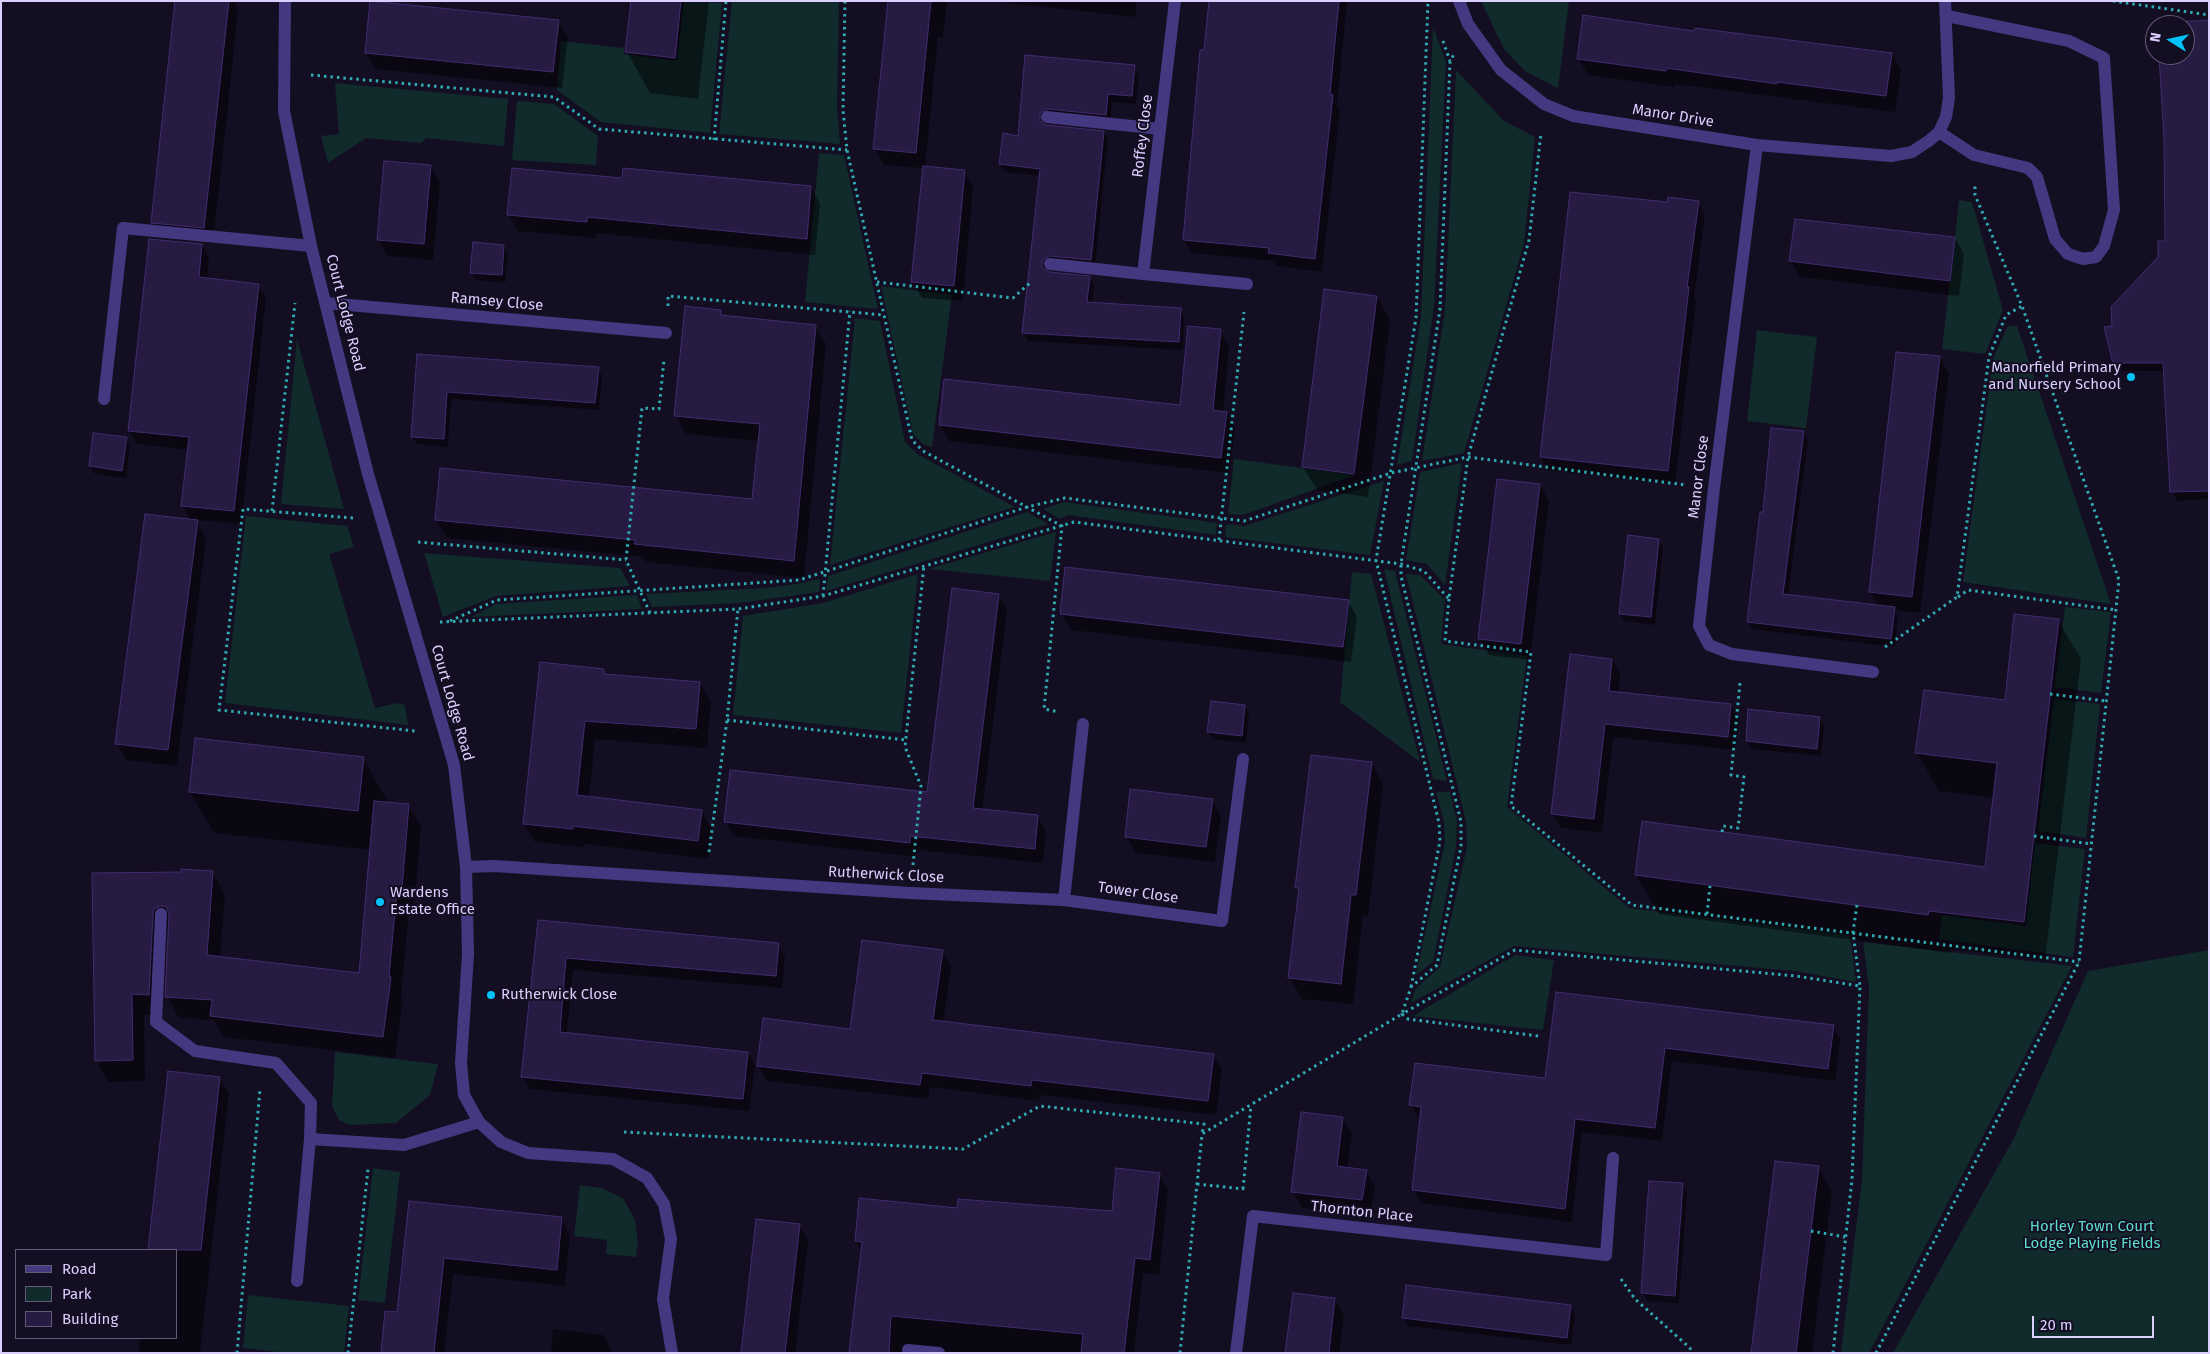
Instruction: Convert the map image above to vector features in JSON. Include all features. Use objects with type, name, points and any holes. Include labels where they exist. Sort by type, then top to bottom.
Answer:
[{"type":"street","name":"Court Lodge Road","points":[[285,1],[284,111],[311,246],[381,520],[454,765],[466,867],[468,954],[461,1063],[464,1096],[480,1122],[501,1142],[528,1153],[613,1160],[647,1178],[664,1204],[671,1239],[664,1299],[672,1353]]},
{"type":"street","name":"Roffey Close","points":[[1143,274],[1175,1]]},
{"type":"street","name":"Manor Drive","points":[[1459,1],[1468,24],[1502,70],[1544,104],[1573,116],[1758,145],[1891,156],[1912,152],[1935,136]]},
{"type":"street","points":[[1945,1],[1949,98],[1946,117],[1935,136],[1974,156],[2028,168],[2037,177],[2055,240],[2068,254],[2082,259],[2096,257],[2104,246],[2114,210],[2104,58],[2068,41],[1946,16]]},
{"type":"street","points":[[1047,117],[1160,130]]},
{"type":"street","name":"Manor Close","points":[[1758,145],[1714,488],[1699,626],[1709,644],[1732,654],[1873,672]]},
{"type":"street","points":[[104,399],[123,228],[311,246]]},
{"type":"street","points":[[1050,264],[1247,284]]},
{"type":"street","name":"Ramsey Close","points":[[326,303],[666,333]]},
{"type":"street","points":[[1064,900],[1082,724]]},
{"type":"street","name":"Tower Close","points":[[1064,900],[1222,921],[1243,759]]},
{"type":"street","name":"Rutherwick Close","points":[[466,867],[494,866],[910,893],[1064,900]]},
{"type":"street","points":[[160,914],[156,1022],[195,1051],[276,1063],[312,1103],[297,1281]]},
{"type":"street","points":[[310,1139],[404,1145],[480,1122]]},
{"type":"street","points":[[1606,1255],[1613,1158]]},
{"type":"street","name":"Thornton Place","points":[[1236,1353],[1252,1216],[1606,1255]]},
{"type":"street","points":[[908,1350],[939,1353]]},
{"type":"path","points":[[714,140],[726,1]]},
{"type":"path","points":[[845,1],[843,110],[847,150],[912,440],[924,451],[1062,526]]},
{"type":"path","points":[[1402,1014],[1411,987],[1440,841],[1439,823],[1376,560],[1416,318],[1428,1]]},
{"type":"path","points":[[2113,1],[2209,15]]},
{"type":"path","points":[[1411,987],[1437,965],[1461,846],[1461,822],[1401,576],[1401,564],[1440,309],[1450,62],[1468,24]]},
{"type":"path","points":[[283,72],[554,97],[599,129],[847,150]]},
{"type":"path","points":[[1544,104],[1530,240],[1468,457],[1445,641],[1531,652],[1510,806],[1632,905],[2079,962]]},
{"type":"path","points":[[1876,1353],[2079,962],[2119,580],[2022,306],[1975,195],[1974,156]]},
{"type":"path","points":[[877,282],[1013,298],[1050,264]]},
{"type":"path","points":[[1219,540],[1247,284]]},
{"type":"path","points":[[650,613],[626,560],[642,408],[659,410],[668,296],[884,315]]},
{"type":"path","points":[[272,511],[295,300],[326,303]]},
{"type":"path","points":[[1957,597],[1989,357],[2006,315],[2022,306]]},
{"type":"path","points":[[823,596],[850,311]]},
{"type":"path","points":[[447,622],[497,600],[765,584],[799,580],[1065,498],[1244,521],[1391,473],[1416,466],[1468,457],[1714,488]]},
{"type":"path","points":[[381,520],[243,509],[219,710],[444,734]]},
{"type":"path","points":[[412,623],[738,609],[823,596],[1074,522],[1401,564],[1424,571],[1449,599]]},
{"type":"path","points":[[1062,526],[1044,710],[1083,715],[1082,724]]},
{"type":"path","points":[[387,539],[626,560]]},
{"type":"path","points":[[910,893],[921,786],[905,747],[924,565]]},
{"type":"path","points":[[1873,672],[1875,654],[1968,590],[2116,610]]},
{"type":"path","points":[[706,880],[727,720],[738,609]]},
{"type":"path","points":[[1722,832],[1723,826],[1738,828],[1744,777],[1730,776],[1743,655]]},
{"type":"path","points":[[2050,694],[2106,701]]},
{"type":"path","points":[[727,720],[906,740]]},
{"type":"path","points":[[2034,836],[2091,844]]},
{"type":"path","points":[[1707,914],[1710,886]]},
{"type":"path","points":[[1832,1353],[1852,1179],[1860,986],[1853,932],[1857,905]]},
{"type":"path","points":[[1202,1134],[1402,1014],[1515,950],[1796,976],[1860,986]]},
{"type":"path","points":[[1402,1014],[1408,1019],[1538,1036]]},
{"type":"path","points":[[237,1353],[262,1061]]},
{"type":"path","points":[[1243,1189],[1252,1104]]},
{"type":"path","points":[[613,1160],[616,1132],[963,1149],[1040,1106],[1204,1124],[1180,1353]]},
{"type":"path","points":[[348,1353],[371,1143]]},
{"type":"path","points":[[1811,1231],[1845,1237]]},
{"type":"path","points":[[1606,1255],[1635,1299],[1690,1348],[1691,1353]]},
{"type":"green space","points":[[684,1],[722,3],[710,133],[601,122],[557,90],[561,41],[624,48],[624,54],[677,61]]},
{"type":"green space","points":[[732,1],[839,1],[837,108],[840,144],[719,134]]},
{"type":"green space","points":[[1481,1],[1569,1],[1558,88],[1525,71],[1504,49]]},
{"type":"green space","points":[[1433,27],[1446,62],[1434,306],[1412,461],[1397,465],[1421,317]]},
{"type":"green space","points":[[1456,70],[1504,121],[1535,137],[1524,243],[1464,453],[1422,461],[1445,310]]},
{"type":"green space","points":[[335,83],[508,99],[504,146],[426,138],[421,143],[366,138],[328,163],[321,136],[339,134]]},
{"type":"green space","points":[[517,101],[554,104],[598,136],[596,165],[512,160]]},
{"type":"green space","points":[[819,153],[844,155],[878,309],[805,302]]},
{"type":"green space","points":[[1959,200],[1972,202],[2003,310],[1985,354],[1942,349]]},
{"type":"green space","points":[[881,286],[952,295],[932,447],[923,444],[913,434]]},
{"type":"green space","points":[[855,318],[880,321],[905,442],[919,455],[1015,507],[830,565]]},
{"type":"green space","points":[[2008,326],[2017,326],[2111,604],[1963,582],[1993,358]]},
{"type":"green space","points":[[1757,330],[1817,337],[1806,428],[1747,421]]},
{"type":"green space","points":[[297,339],[344,509],[281,504]]},
{"type":"green space","points":[[1234,459],[1355,475],[1243,515],[1228,514]]},
{"type":"green space","points":[[1462,463],[1445,585],[1427,564],[1406,560],[1420,472]]},
{"type":"green space","points":[[1384,481],[1370,555],[1225,537],[1226,524],[1244,526]]},
{"type":"green space","points":[[1064,502],[1217,523],[1216,535],[1068,515],[1060,519],[1043,509]]},
{"type":"green space","points":[[1027,512],[1048,524],[826,591],[828,576]]},
{"type":"green space","points":[[246,516],[347,526],[354,547],[329,554],[375,708],[397,703],[405,705],[408,725],[225,703]]},
{"type":"green space","points":[[1056,532],[1050,581],[928,569]]},
{"type":"green space","points":[[424,553],[620,568],[630,586],[496,596],[443,617]]},
{"type":"green space","points":[[1384,569],[1395,571],[1447,781],[1433,779]]},
{"type":"green space","points":[[1352,572],[1371,574],[1420,762],[1340,702]]},
{"type":"green space","points":[[918,574],[901,733],[733,715],[743,616],[823,603]]},
{"type":"green space","points":[[1406,574],[1420,575],[1445,600],[1441,644],[1527,656],[1507,807],[1629,908],[1850,935],[1856,982],[1795,971],[1514,946],[1411,1003],[1416,988],[1440,967],[1467,847],[1466,821]]},
{"type":"green space","points":[[820,579],[819,592],[739,603],[652,607],[646,594],[766,588]]},
{"type":"green space","points":[[637,595],[642,609],[471,617],[496,604]]},
{"type":"green space","points":[[2065,607],[2111,612],[2101,693],[2055,687]]},
{"type":"green space","points":[[2054,699],[2100,704],[2086,838],[2038,831]]},
{"type":"green space","points":[[1436,792],[1450,792],[1457,821],[1456,847],[1433,962],[1416,975],[1445,842],[1444,821]]},
{"type":"green space","points":[[2035,843],[2085,849],[2073,957],[1939,939],[1942,915],[2026,926]]},
{"type":"green space","points":[[1863,942],[2072,966],[1869,1353],[1841,1353],[1862,1179],[1869,987]]},
{"type":"green space","name":"Horley Town Court Lodge Playing Fields","points":[[2209,950],[2209,1353],[1893,1353],[2013,1140],[2088,971]]},
{"type":"green space","points":[[1515,955],[1554,960],[1543,1030],[1413,1016]]},
{"type":"green space","points":[[335,1052],[438,1064],[430,1095],[396,1123],[351,1125],[339,1120],[332,1106]]},
{"type":"green space","points":[[373,1168],[400,1172],[385,1303],[358,1300]]},
{"type":"green space","points":[[580,1185],[601,1188],[623,1198],[635,1220],[638,1243],[636,1257],[606,1254],[607,1240],[574,1236]]},
{"type":"green space","points":[[248,1295],[349,1306],[344,1353],[287,1353],[243,1348]]},
{"type":"building","points":[[175,1],[229,1],[204,228],[151,223]]},
{"type":"building","points":[[370,1],[559,20],[553,72],[365,53]]},
{"type":"building","points":[[631,1],[681,1],[675,58],[625,52]]},
{"type":"building","points":[[888,1],[931,1],[916,153],[873,149]]},
{"type":"building","points":[[1209,1],[1339,1],[1330,94],[1333,95],[1315,259],[1268,253],[1269,248],[1183,240],[1200,50],[1204,50]]},
{"type":"building","points":[[1583,15],[1694,31],[1695,28],[1892,53],[1886,96],[1777,82],[1777,84],[1666,68],[1666,71],[1577,59]]},
{"type":"building","points":[[2209,20],[2209,491],[2170,492],[2163,363],[2113,363],[2104,327],[2112,326],[2111,307],[2158,257],[2158,241],[2165,241],[2164,138],[2160,65],[2195,65],[2195,21]]},
{"type":"building","points":[[1025,55],[1135,65],[1132,96],[1108,94],[1106,115],[1048,109],[1040,113],[1040,121],[1046,125],[1104,131],[1091,260],[1050,256],[1043,260],[1042,267],[1049,272],[1090,276],[1087,302],[1181,308],[1179,342],[1022,333],[1040,169],[999,164],[1003,133],[1018,136]]},
{"type":"building","points":[[384,161],[431,165],[424,244],[377,240]]},
{"type":"building","points":[[923,166],[965,170],[954,286],[911,282]]},
{"type":"building","points":[[512,168],[622,178],[623,168],[811,186],[807,239],[587,217],[587,222],[507,215]]},
{"type":"building","points":[[1570,192],[1667,202],[1668,197],[1699,201],[1687,287],[1689,287],[1668,471],[1540,457]]},
{"type":"building","points":[[1795,219],[1955,237],[1950,281],[1789,261]]},
{"type":"building","points":[[149,239],[202,244],[199,277],[259,284],[234,511],[181,506],[189,437],[128,431]]},
{"type":"building","points":[[473,242],[504,245],[502,275],[470,273]]},
{"type":"building","points":[[1324,289],[1377,296],[1354,474],[1302,467]]},
{"type":"building","points":[[685,306],[721,310],[721,315],[816,325],[794,561],[634,544],[635,540],[435,520],[440,468],[752,499],[760,424],[674,416]]},
{"type":"building","points":[[1188,326],[1221,329],[1213,410],[1227,412],[1221,458],[939,425],[944,379],[1180,405]]},
{"type":"building","points":[[1896,352],[1940,356],[1912,597],[1869,592]]},
{"type":"building","points":[[417,354],[599,367],[595,403],[447,392],[444,439],[411,437]]},
{"type":"building","points":[[1771,428],[1804,431],[1783,594],[1895,607],[1891,639],[1747,622],[1760,512],[1763,512]]},
{"type":"building","points":[[93,433],[127,437],[122,471],[89,466]]},
{"type":"building","points":[[1497,479],[1540,484],[1521,644],[1478,639]]},
{"type":"building","points":[[145,514],[198,520],[168,750],[115,744]]},
{"type":"building","points":[[1628,535],[1659,539],[1651,617],[1619,614]]},
{"type":"building","points":[[1065,567],[1349,600],[1343,647],[1060,614]]},
{"type":"building","points":[[952,588],[999,594],[973,808],[1038,815],[1035,849],[910,836],[910,843],[724,822],[730,770],[927,792]]},
{"type":"building","points":[[2014,614],[2059,619],[2024,922],[1929,911],[1928,915],[1635,875],[1642,821],[1985,867],[1997,763],[1915,753],[1924,690],[2005,700]]},
{"type":"building","points":[[1570,654],[1612,659],[1609,691],[1731,704],[1728,737],[1605,724],[1594,819],[1551,814]]},
{"type":"building","points":[[540,662],[604,669],[604,674],[700,682],[696,729],[585,721],[577,795],[702,810],[698,841],[573,826],[573,829],[523,824]]},
{"type":"building","points":[[1211,701],[1245,705],[1242,736],[1207,732]]},
{"type":"building","points":[[1748,709],[1820,717],[1817,749],[1746,741]]},
{"type":"building","points":[[195,738],[364,757],[358,811],[189,792]]},
{"type":"building","points":[[1311,755],[1372,762],[1356,895],[1351,895],[1341,984],[1288,978],[1299,888],[1295,888]]},
{"type":"building","points":[[1130,789],[1213,799],[1206,847],[1125,837]]},
{"type":"building","points":[[374,801],[409,804],[402,888],[397,888],[389,977],[391,977],[383,1037],[210,1016],[212,1000],[165,997],[169,914],[166,907],[161,906],[154,909],[153,914],[149,995],[132,994],[133,1060],[95,1061],[92,873],[181,872],[181,869],[213,871],[207,955],[359,973]]},
{"type":"building","points":[[538,920],[779,943],[776,976],[566,958],[560,1032],[748,1052],[743,1099],[521,1077]]},
{"type":"building","points":[[862,940],[943,950],[933,1020],[1214,1054],[1208,1101],[1032,1080],[1031,1086],[922,1073],[920,1085],[757,1066],[763,1018],[850,1029]]},
{"type":"building","points":[[1556,992],[1834,1025],[1828,1069],[1665,1048],[1655,1128],[1575,1119],[1565,1209],[1412,1190],[1421,1107],[1409,1105],[1415,1063],[1545,1078]]},
{"type":"building","points":[[168,1071],[220,1077],[201,1250],[148,1249]]},
{"type":"building","points":[[1301,1112],[1343,1117],[1337,1166],[1367,1170],[1362,1200],[1291,1192]]},
{"type":"building","points":[[1775,1161],[1819,1166],[1796,1353],[1751,1353]]},
{"type":"building","points":[[1116,1168],[1160,1173],[1150,1260],[1135,1258],[1124,1353],[1081,1353],[1083,1334],[891,1316],[889,1353],[849,1353],[862,1242],[855,1241],[859,1198],[957,1208],[958,1199],[1112,1211]]},
{"type":"building","points":[[1649,1181],[1683,1183],[1675,1296],[1641,1293]]},
{"type":"building","points":[[409,1201],[562,1217],[557,1270],[444,1258],[434,1353],[381,1353],[385,1311],[397,1312]]},
{"type":"building","points":[[756,1219],[800,1224],[785,1353],[741,1353]]},
{"type":"building","points":[[1406,1285],[1571,1305],[1567,1338],[1402,1318]]},
{"type":"building","points":[[1293,1293],[1335,1298],[1329,1353],[1285,1353]]},
{"type":"place","name":"Manorfield Primary and Nursery School","points":[[2131,377]]},
{"type":"place","name":"Wardens Estate Office","points":[[380,902]]},
{"type":"place","name":"Rutherwick Close","points":[[491,995]]}]
